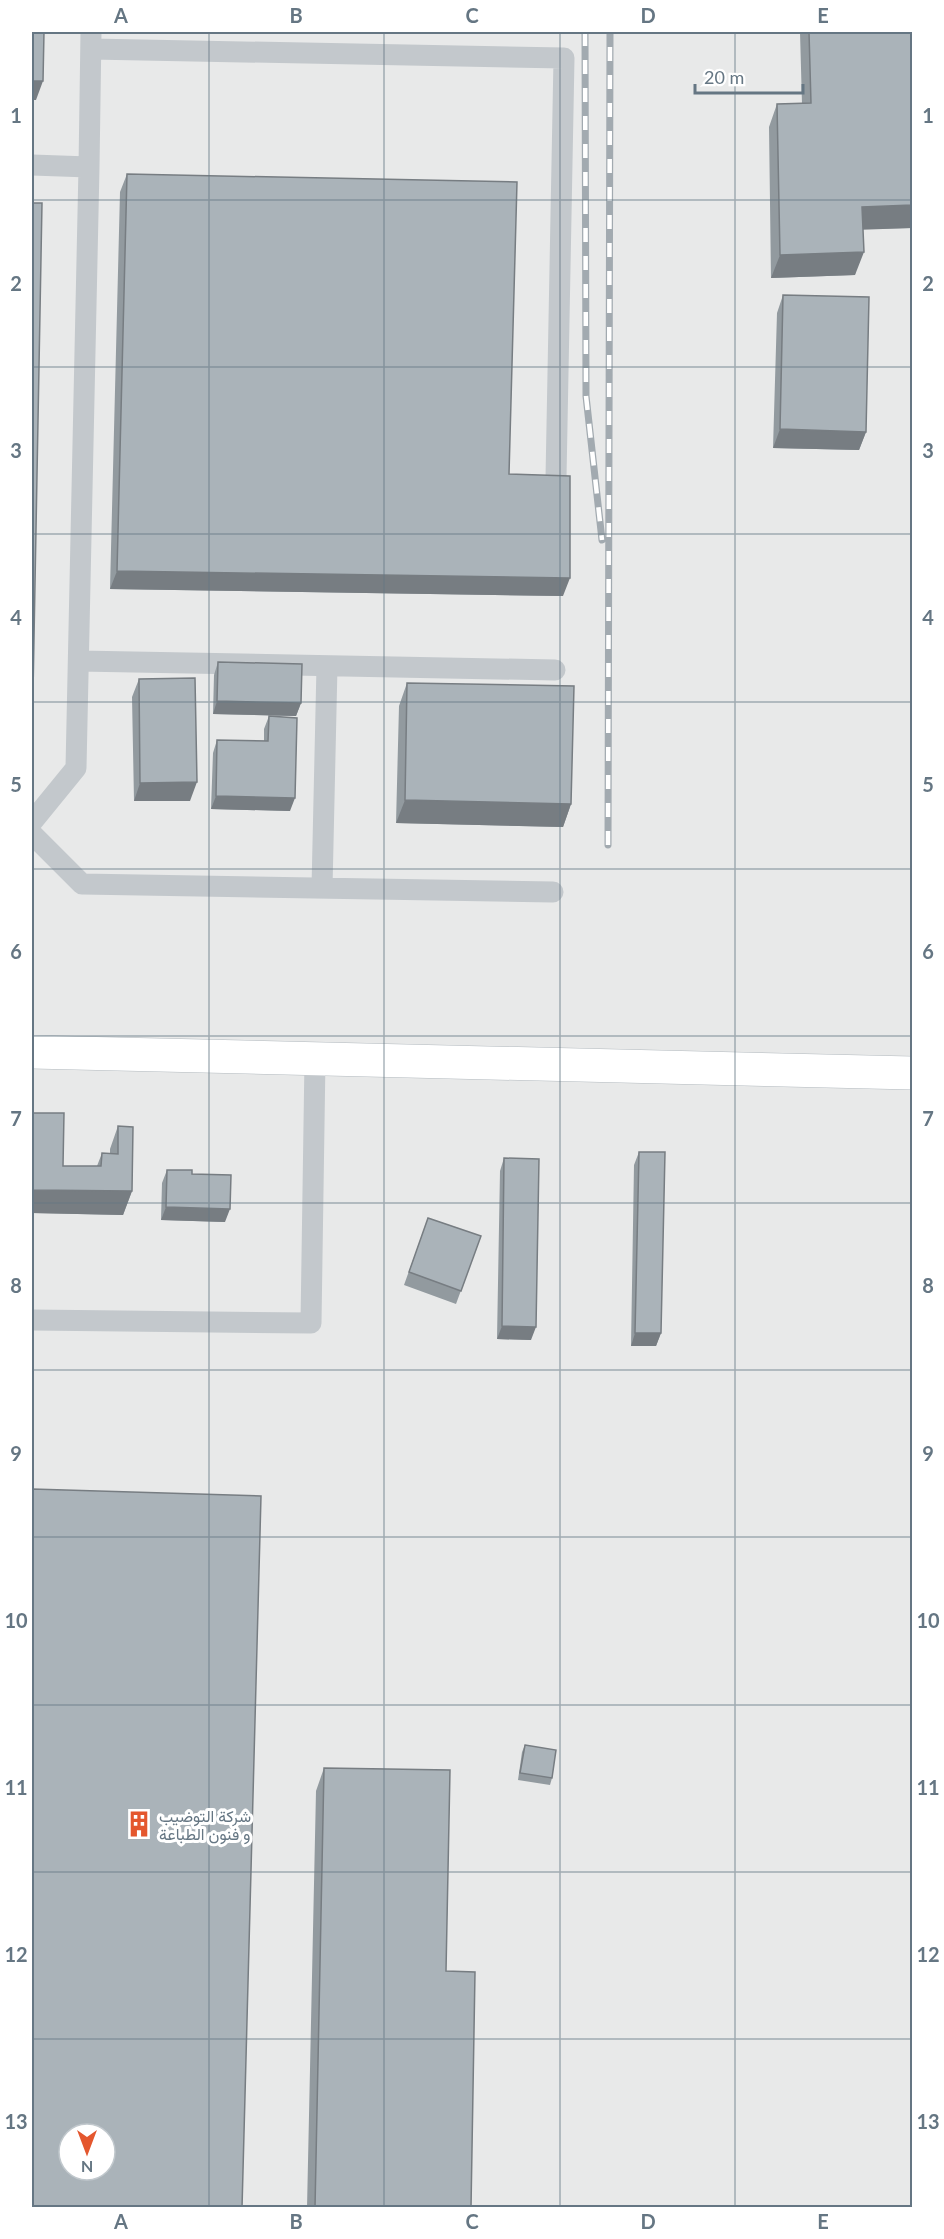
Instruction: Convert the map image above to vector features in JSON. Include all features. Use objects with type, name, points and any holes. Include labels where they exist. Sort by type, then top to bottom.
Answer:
[{"type":"main road","points":[[32,1052],[912,1073]]},
{"type":"lane","points":[[32,822],[76,768],[91,40],[564,58],[556,478]]},
{"type":"lane","points":[[32,165],[89,166]]},
{"type":"lane","points":[[79,661],[555,670]]},
{"type":"lane","points":[[321,888],[327,666]]},
{"type":"lane","points":[[32,834],[82,884],[554,892]]},
{"type":"lane","points":[[32,1320],[311,1323],[315,1059]]},
{"type":"shaded area","points":[[32,32],[912,32],[912,2207],[32,2208]]},
{"type":"building","points":[[32,32],[44,32],[43,81],[32,81]]},
{"type":"building","points":[[809,32],[912,32],[912,205],[862,207],[864,252],[780,255],[777,104],[811,103]]},
{"type":"building","points":[[127,174],[517,182],[509,474],[570,476],[570,578],[117,571]]},
{"type":"building","points":[[32,203],[42,203],[33,693],[32,693]]},
{"type":"building","points":[[783,295],[869,297],[866,432],[780,429]]},
{"type":"building","points":[[218,662],[302,664],[301,703],[217,701]]},
{"type":"building","points":[[195,678],[197,782],[140,783],[139,679]]},
{"type":"building","points":[[407,683],[574,686],[571,804],[405,800]]},
{"type":"building","points":[[269,716],[297,718],[295,798],[216,796],[217,740],[268,741]]},
{"type":"building","points":[[32,1113],[64,1113],[63,1166],[101,1166],[102,1153],[118,1154],[118,1126],[133,1127],[132,1191],[32,1190]]},
{"type":"building","points":[[639,1152],[665,1152],[661,1333],[635,1333]]},
{"type":"building","points":[[504,1158],[539,1159],[536,1327],[502,1326]]},
{"type":"building","points":[[167,1170],[192,1170],[192,1174],[231,1175],[230,1209],[166,1207]]},
{"type":"building","points":[[428,1218],[481,1236],[461,1291],[409,1272]]},
{"type":"building","name":"شركة التوضيب و فنون الطباعة","points":[[32,1489],[261,1496],[242,2208],[32,2208]]},
{"type":"building","points":[[525,1745],[556,1750],[552,1778],[520,1773]]},
{"type":"building","points":[[324,1768],[450,1770],[446,1971],[475,1972],[471,2208],[315,2208]]},
{"type":"railway","points":[[585,32],[586,396],[602,540]]},
{"type":"railway","points":[[608,845],[610,32]]},
{"type":"place","name":"شركة التوضيب و فنون الطباعة","points":[[139,1824]]}]
